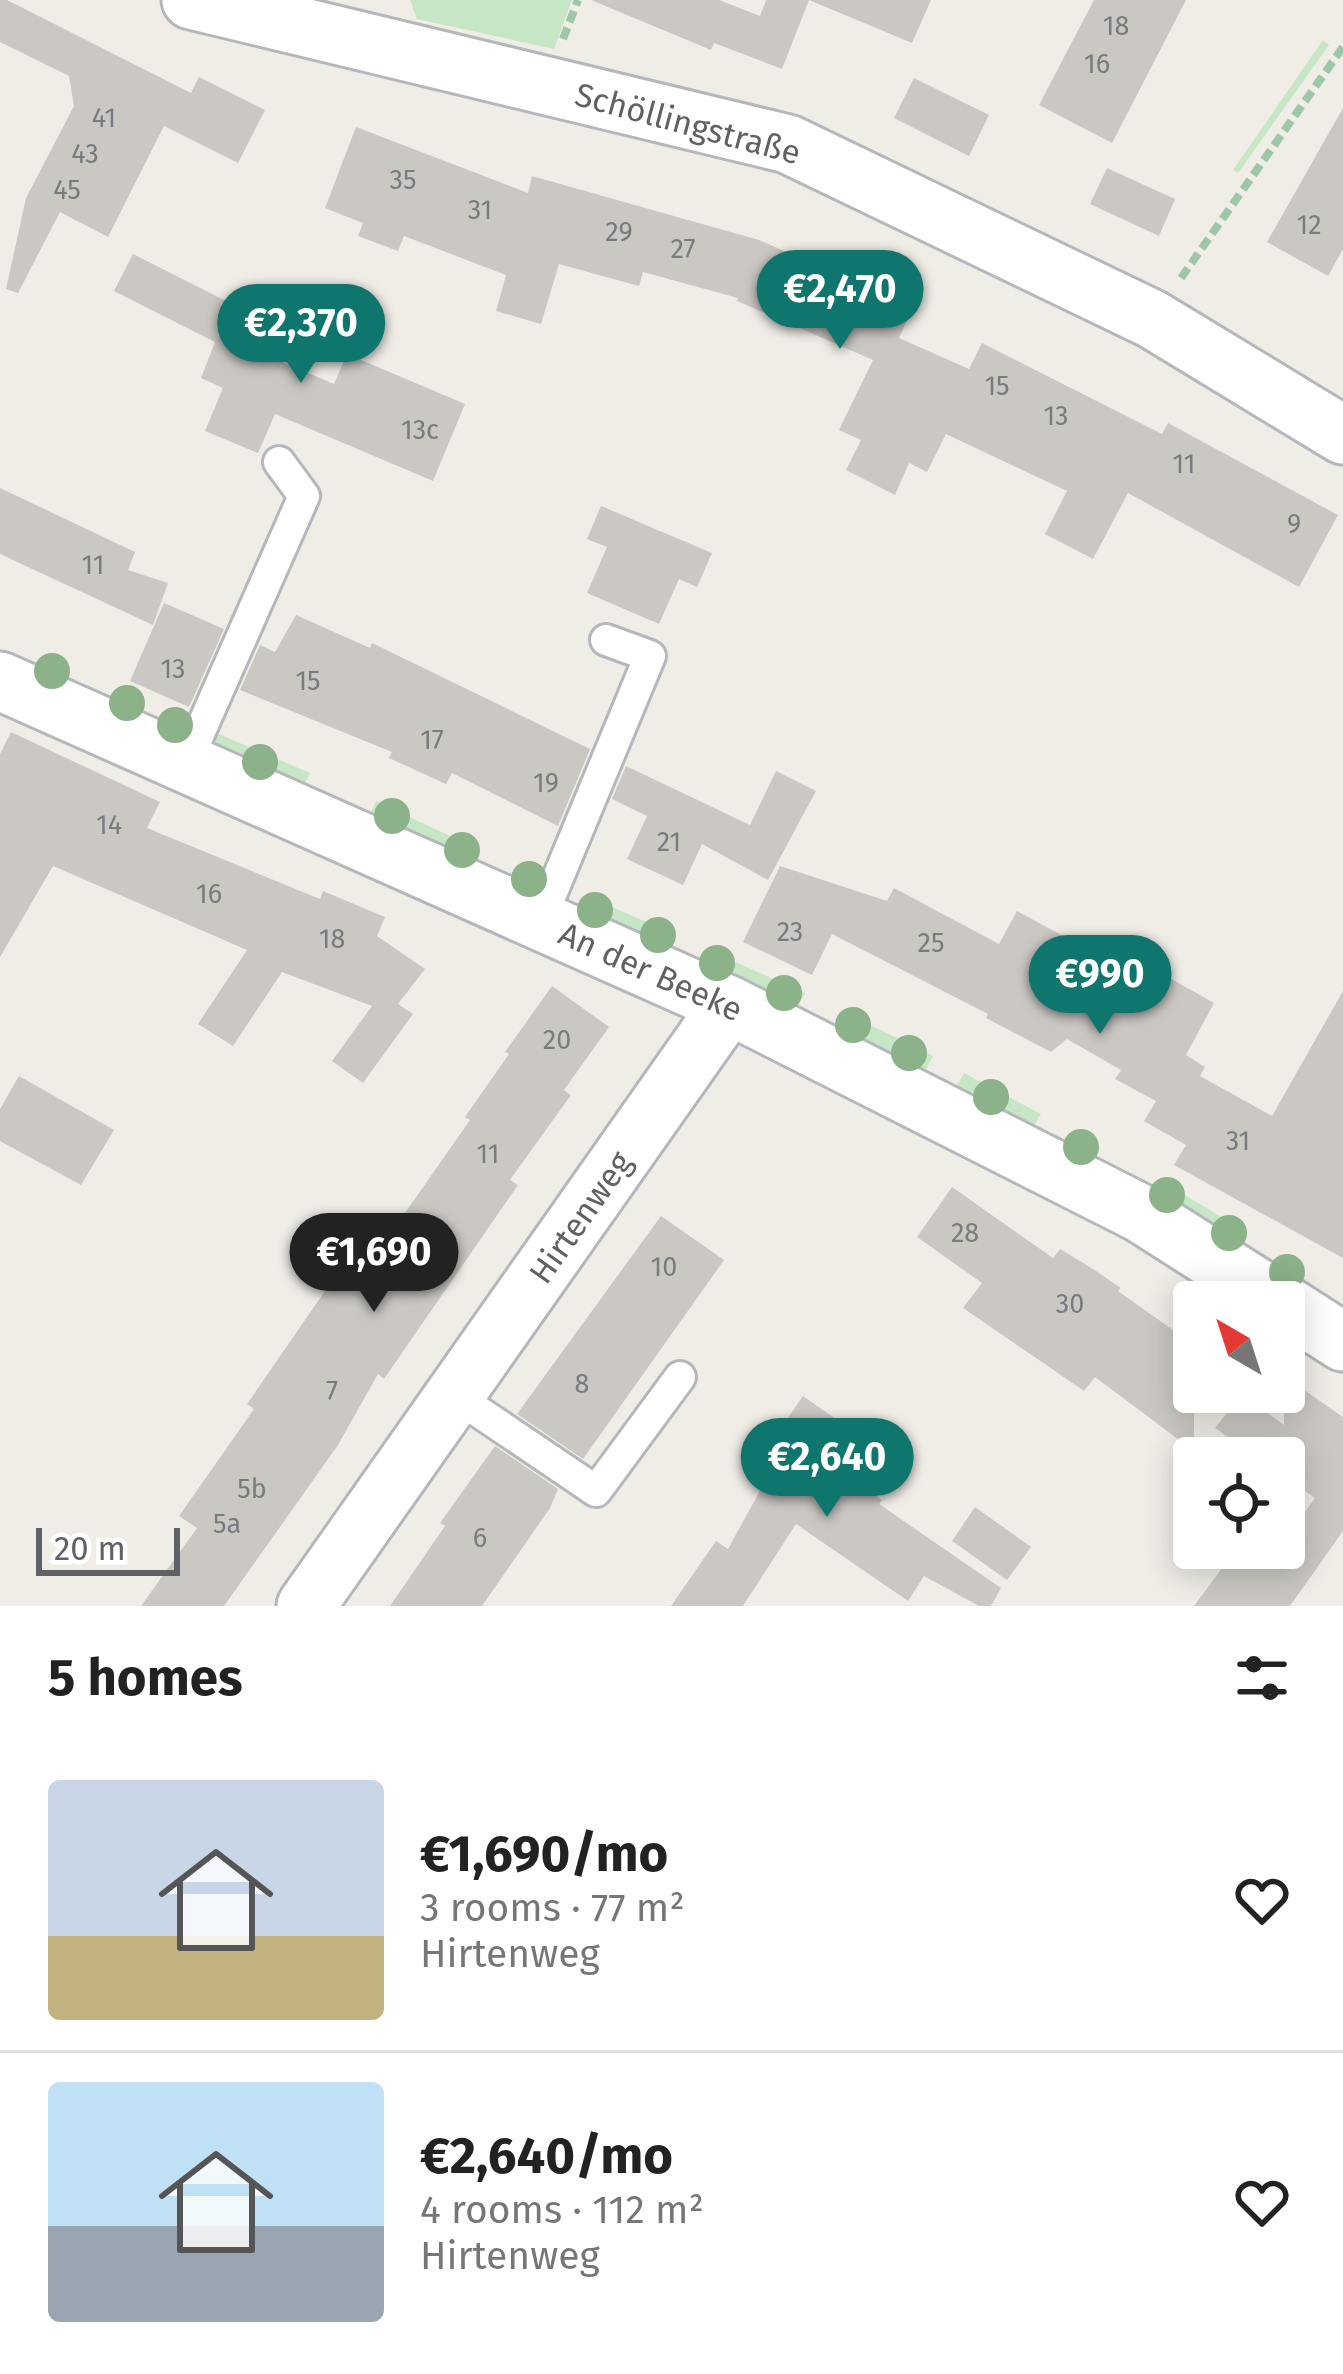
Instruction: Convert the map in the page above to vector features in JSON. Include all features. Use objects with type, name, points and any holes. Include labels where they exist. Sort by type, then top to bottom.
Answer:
[{"type":"street","name":"Schöllingstraße","points":[[191,0],[788,144],[1152,319],[1343,435]]},
{"type":"street","name":"An der Beeke","points":[[0,681],[729,1005],[1140,1213],[1247,1281]]},
{"type":"street","name":"Hirtenweg","points":[[306,1606],[729,1005]]},
{"type":"street","name":"An der Beeke","points":[[1305,1318],[1343,1342]]},
{"type":"lane","points":[[186,763],[304,496],[279,462]]},
{"type":"lane","points":[[540,921],[650,656],[605,640]]},
{"type":"lane","points":[[454,1395],[596,1491],[680,1377]]},
{"type":"path","points":[[1152,319],[1343,47]]},
{"type":"green space","points":[[410,0],[572,0],[554,49],[417,19]]},
{"type":"green space","points":[[1323,40],[1329,45],[1238,173],[1233,170]]},
{"type":"green space","points":[[214,732],[310,773],[301,790],[208,748]]},
{"type":"green space","points":[[376,801],[473,847],[467,863],[368,820]]},
{"type":"green space","points":[[586,896],[672,933],[665,949],[579,911]]},
{"type":"green space","points":[[717,954],[805,993],[797,1008],[710,970]]},
{"type":"green space","points":[[852,1016],[933,1056],[925,1071],[844,1032]]},
{"type":"green space","points":[[964,1073],[1041,1114],[1032,1129],[956,1087]]},
{"type":"green space","points":[[1170,1186],[1241,1229],[1230,1247],[1158,1204]]},
{"type":"building","points":[[0,0],[191,93],[199,77],[265,110],[238,163],[164,126],[108,237],[60,212],[18,293],[6,289],[26,198],[74,106],[69,76],[0,42]]},
{"type":"building","points":[[591,0],[719,0],[760,16],[766,0],[809,0],[782,69],[714,43],[711,50]]},
{"type":"building","points":[[809,0],[931,0],[912,43]]},
{"type":"building","points":[[1094,0],[1186,0],[1112,143],[1039,105]]},
{"type":"building","points":[[914,78],[989,115],[969,156],[894,118]]},
{"type":"building","points":[[1343,108],[1343,249],[1328,276],[1267,242]]},
{"type":"building","points":[[356,127],[528,193],[532,176],[759,240],[913,307],[899,338],[969,369],[982,343],[1162,434],[1168,423],[1338,515],[1299,587],[1128,493],[1093,559],[1045,534],[1067,491],[946,434],[927,472],[909,463],[895,495],[846,470],[861,440],[839,430],[873,360],[738,298],[643,272],[639,286],[559,264],[541,324],[496,311],[506,275],[404,236],[398,251],[358,236],[363,223],[325,208]]},
{"type":"building","points":[[1107,168],[1175,199],[1159,236],[1090,204]]},
{"type":"building","points":[[133,254],[230,303],[218,335],[334,384],[347,354],[465,404],[433,481],[275,414],[258,453],[205,431],[223,388],[201,378],[215,342],[114,291]]},
{"type":"building","points":[[0,488],[135,552],[128,570],[168,583],[153,625],[0,554]]},
{"type":"building","points":[[601,506],[712,553],[697,587],[679,579],[659,624],[587,593],[607,547],[587,539]]},
{"type":"building","points":[[164,603],[224,629],[189,707],[130,681]]},
{"type":"building","points":[[296,615],[370,648],[372,643],[590,749],[558,826],[452,773],[446,784],[389,758],[392,752],[240,690],[260,645],[275,652]]},
{"type":"building","points":[[11,732],[160,802],[147,828],[320,899],[323,891],[385,917],[377,936],[425,969],[398,1004],[413,1014],[363,1083],[332,1061],[372,1006],[282,972],[233,1046],[198,1024],[247,950],[53,866],[0,957],[0,754]]},
{"type":"building","points":[[626,766],[750,825],[776,771],[816,791],[768,880],[702,844],[683,885],[627,859],[647,816],[612,799]]},
{"type":"building","points":[[780,866],[887,901],[894,888],[999,944],[1017,911],[1122,968],[1129,955],[1214,1003],[1186,1055],[1205,1067],[1200,1076],[1272,1116],[1343,991],[1343,1258],[1174,1165],[1186,1145],[1144,1121],[1156,1101],[1115,1079],[1121,1070],[1067,1039],[1051,1052],[832,934],[812,975],[743,942]]},
{"type":"building","points":[[552,986],[609,1027],[564,1090],[571,1095],[510,1180],[518,1185],[384,1379],[378,1374],[338,1445],[224,1606],[141,1606],[197,1528],[179,1516],[254,1409],[247,1404],[334,1278],[355,1292],[409,1216],[405,1213],[470,1120],[465,1117],[509,1054],[505,1052]]},
{"type":"building","points":[[19,1076],[114,1130],[81,1185],[0,1141],[0,1109]]},
{"type":"building","points":[[952,1187],[1053,1258],[1060,1249],[1121,1288],[1118,1291],[1173,1330],[1173,1413],[1194,1413],[1194,1437],[1175,1437],[1095,1377],[1084,1391],[963,1308],[982,1283],[917,1237]]},
{"type":"building","points":[[661,1216],[724,1260],[583,1459],[517,1414]]},
{"type":"building","points":[[1305,1391],[1343,1417],[1343,1531],[1290,1606],[1194,1606],[1221,1569],[1305,1569],[1305,1512],[1315,1498],[1305,1491],[1305,1437],[1228,1437],[1215,1428],[1227,1413],[1268,1413],[1284,1425],[1284,1413],[1305,1413]]},
{"type":"building","points":[[803,1396],[887,1455],[864,1488],[882,1500],[879,1504],[1001,1588],[991,1606],[979,1606],[924,1576],[908,1601],[796,1524],[743,1606],[671,1606],[716,1541],[728,1549],[773,1467],[760,1458]]},
{"type":"building","points":[[495,1446],[558,1489],[550,1508],[482,1606],[390,1606],[445,1526],[440,1523]]},
{"type":"building","points":[[975,1507],[1031,1547],[1007,1580],[952,1541]]}]
